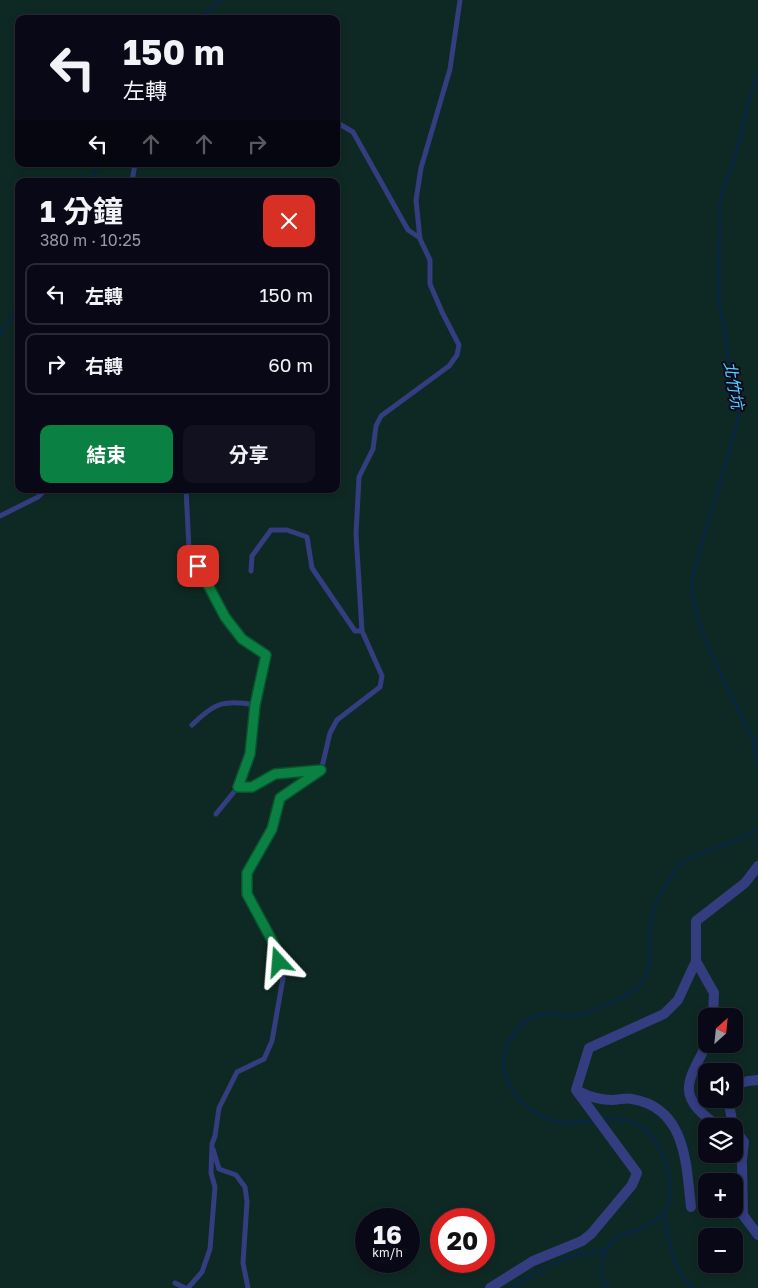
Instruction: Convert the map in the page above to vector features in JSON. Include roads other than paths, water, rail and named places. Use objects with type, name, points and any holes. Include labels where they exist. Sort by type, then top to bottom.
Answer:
[{"type":"street","points":[[576,1090],[590,1048],[664,1014],[678,1000],[696,961],[696,921],[745,882],[758,866]]},
{"type":"street","points":[[696,961],[714,993],[713,1008]]},
{"type":"street","points":[[702,1053],[688,1080],[690,1098],[700,1112],[708,1118]]},
{"type":"street","points":[[743,1082],[758,1080]]},
{"type":"street","points":[[490,1288],[533,1261],[582,1241],[591,1234],[632,1185],[637,1174],[576,1090]]},
{"type":"street","points":[[576,1090],[592,1098],[613,1100],[630,1098],[646,1102],[670,1119],[685,1150],[691,1207]]},
{"type":"street","points":[[743,1141],[743,1153]]},
{"type":"street","points":[[742,1164],[743,1215],[758,1235]]},
{"type":"lane","points":[[175,1283],[187,1288],[202,1272],[210,1249],[215,1187],[211,1173],[212,1144],[216,1136],[219,1108],[225,1092],[237,1072],[264,1059],[272,1041],[283,978],[275,946],[247,894],[247,873],[272,829],[280,798],[321,770],[330,733],[337,720],[380,688],[382,676],[362,631],[356,534],[359,476],[373,449],[376,426],[381,416],[449,366],[457,356],[459,345],[430,284],[430,260],[420,239],[416,200],[420,168],[450,69],[460,0]]},
{"type":"lane","points":[[340,124],[353,132],[408,230],[420,239]]},
{"type":"lane","points":[[0,516],[38,497],[42,493]]},
{"type":"lane","points":[[186,493],[189,549],[225,617],[242,639],[266,655],[255,705],[250,754],[238,787],[216,814]]},
{"type":"lane","points":[[251,571],[252,556],[271,530],[287,530],[307,537],[312,568],[355,631],[362,631]]},
{"type":"lane","points":[[192,725],[210,708],[234,701],[255,705]]},
{"type":"lane","points":[[238,787],[252,787],[275,774],[321,770]]},
{"type":"lane","points":[[212,1144],[219,1169]]},
{"type":"lane","points":[[211,1173],[219,1169],[236,1175],[245,1187],[247,1202],[243,1263],[248,1288]]},
{"type":"waterway","points":[[204,15],[221,0]]},
{"type":"waterway","name":"北竹坑","points":[[758,73],[734,160],[720,201],[719,300],[739,417],[691,581],[694,601],[706,641],[753,739],[758,740]]},
{"type":"waterway","points":[[92,178],[98,167]]},
{"type":"waterway","points":[[0,335],[15,312]]},
{"type":"waterway","points":[[753,739],[758,771]]},
{"type":"waterway","points":[[608,1288],[604,1282],[601,1267],[602,1259],[609,1245],[622,1234],[636,1231],[657,1220],[667,1206],[670,1198],[670,1180],[663,1154],[648,1133],[627,1120],[559,1122],[531,1110],[523,1104],[507,1079],[504,1068],[505,1051],[513,1035],[531,1017],[539,1014],[575,1016],[586,1014],[638,988],[644,981],[649,964],[651,925],[656,904],[676,869],[691,857],[738,840],[758,828]]},
{"type":"waterway","points":[[664,1214],[676,1264],[686,1281],[693,1288]]},
{"type":"waterway","points":[[511,1288],[567,1258],[606,1250]]}]
